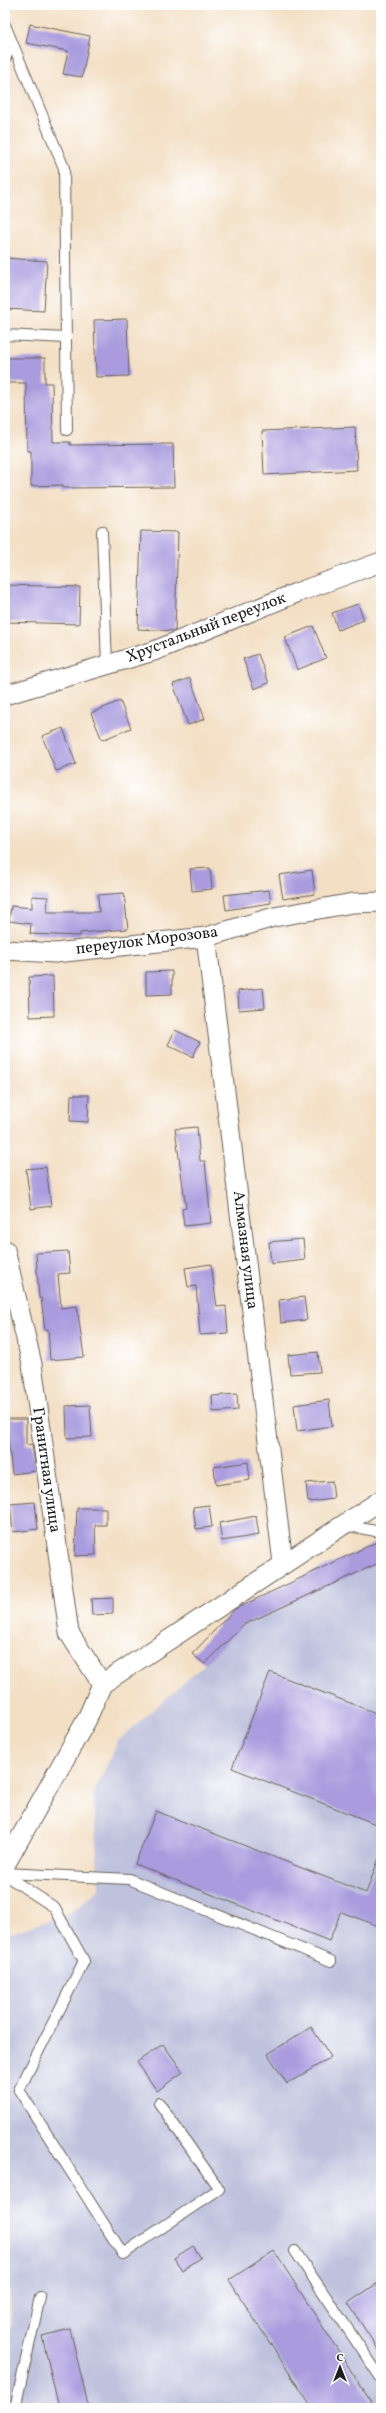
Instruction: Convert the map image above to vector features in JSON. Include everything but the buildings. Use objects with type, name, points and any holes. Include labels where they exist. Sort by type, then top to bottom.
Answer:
[{"type":"street","name":"Хрустальный переулок","points":[[5,695],[154,651],[296,593],[381,562]]},
{"type":"street","name":"переулок Морозова","points":[[5,950],[55,953],[206,937],[274,916],[353,903],[381,902]]},
{"type":"street","name":"Алмазная улица","points":[[206,937],[284,1564]]},
{"type":"street","name":"Гранитная улица","points":[[5,1250],[32,1364],[69,1633],[102,1684]]},
{"type":"street","points":[[5,1865],[87,1719],[102,1684],[381,1500]]},
{"type":"lane","points":[[5,25],[64,168],[67,430]]},
{"type":"lane","points":[[5,59],[12,43]]},
{"type":"lane","points":[[5,335],[66,338]]},
{"type":"lane","points":[[102,532],[107,665]]},
{"type":"lane","points":[[342,1525],[381,1532]]},
{"type":"lane","points":[[5,1874],[129,1880],[330,1961]]},
{"type":"lane","points":[[5,1874],[54,1907],[84,1961],[19,2090],[123,2254],[219,2189],[159,2103]]},
{"type":"lane","points":[[295,2251],[381,2378]]},
{"type":"lane","points":[[15,2408],[40,2297]]},
{"type":"shaded area","points":[[377,1564],[381,1564],[381,2408],[5,2408],[5,2341],[12,2324],[5,2212],[5,1935],[70,1913],[99,1889],[93,1795],[118,1741],[205,1664],[243,1625]]}]
